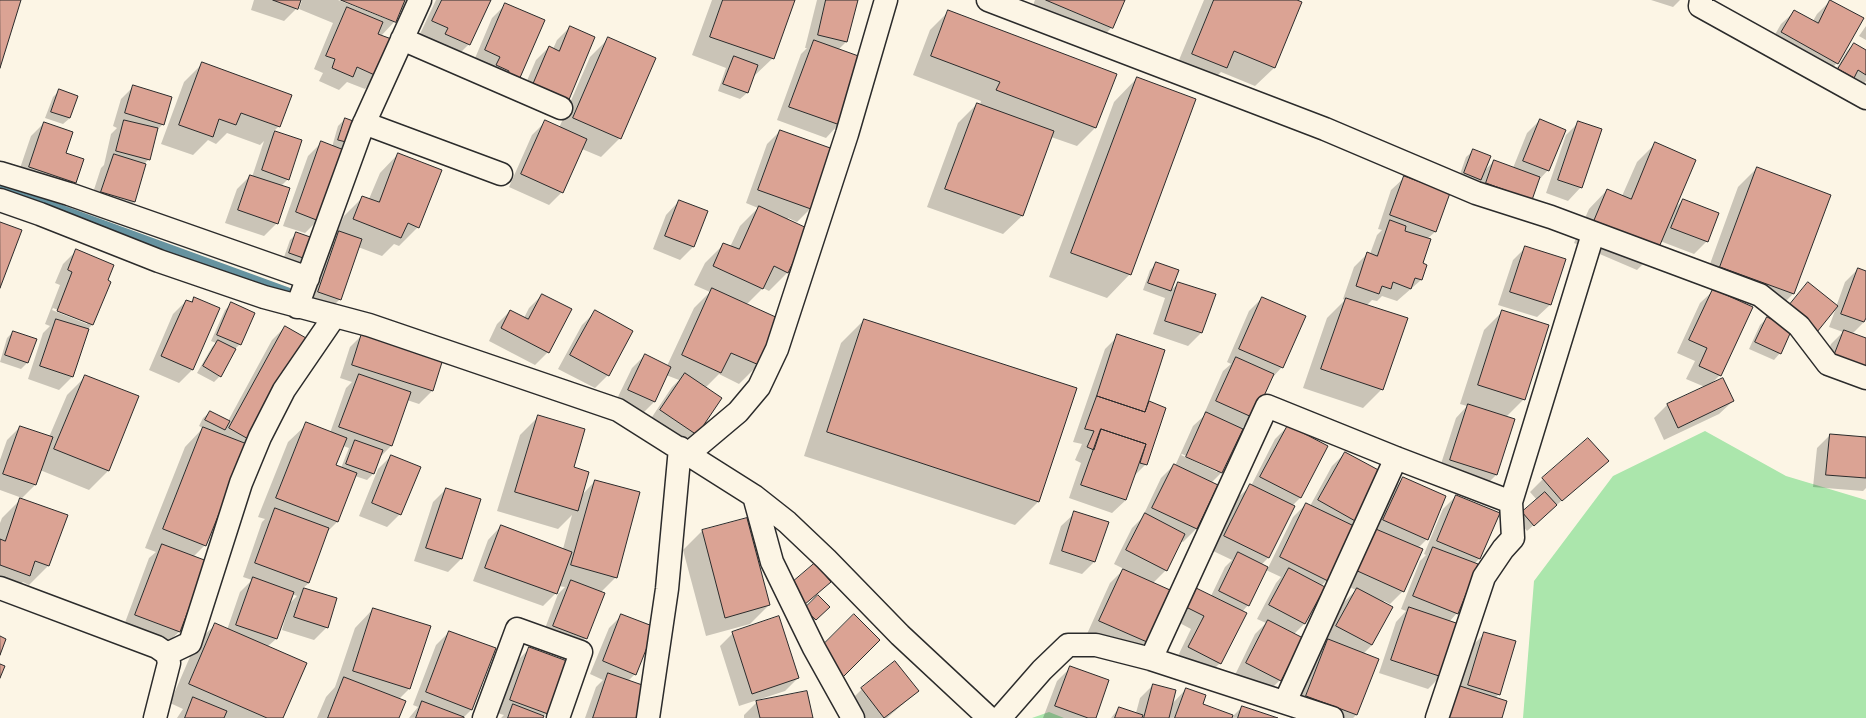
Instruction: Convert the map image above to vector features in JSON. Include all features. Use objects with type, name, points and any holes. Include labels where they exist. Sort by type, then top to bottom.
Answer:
[{"type":"street","points":[[298,307],[364,123],[420,0]]},
{"type":"street","points":[[648,718],[667,589],[684,451],[738,412],[759,387],[777,349],[847,134],[886,0]]},
{"type":"street","points":[[988,0],[1325,129],[1476,193],[1551,217],[1593,234],[1760,295],[1799,326],[1828,364],[1866,378]]},
{"type":"street","points":[[1701,0],[1700,6],[1866,98]]},
{"type":"street","points":[[402,40],[561,108]]},
{"type":"street","points":[[364,123],[501,174]]},
{"type":"street","points":[[0,173],[69,194],[308,278]]},
{"type":"street","points":[[0,200],[40,214],[159,261],[264,297],[334,317],[369,325],[618,410],[754,496],[787,522],[900,635],[989,718]]},
{"type":"street","points":[[1437,718],[1484,577],[1503,549],[1513,538],[1511,502],[1593,234]]},
{"type":"street","points":[[167,654],[190,643],[241,483],[260,437],[284,390],[334,317]]},
{"type":"street","points":[[1151,659],[1267,406],[1511,502]]},
{"type":"street","points":[[1285,702],[1396,458]]},
{"type":"street","points":[[754,496],[772,562],[814,648],[853,718]]},
{"type":"street","points":[[0,588],[156,646],[167,654],[169,663],[155,718]]},
{"type":"street","points":[[484,718],[517,628],[582,652],[558,718]]},
{"type":"street","points":[[1000,718],[1042,670],[1068,645],[1096,645],[1151,659],[1332,718]]},
{"type":"green space","points":[[1705,431],[1786,476],[1866,500],[1866,718],[1523,718],[1534,581],[1613,476]]},
{"type":"green space","points":[[1049,712],[1064,718],[1032,718]]},
{"type":"building","points":[[0,0],[21,0],[0,68]]},
{"type":"building","points":[[273,0],[301,0],[298,9]]},
{"type":"building","points":[[341,0],[405,0],[396,22]]},
{"type":"building","points":[[442,0],[491,0],[470,45],[445,34],[448,28],[432,21]]},
{"type":"building","points":[[723,0],[795,0],[774,59],[710,37]]},
{"type":"building","points":[[826,0],[858,0],[847,42],[818,35]]},
{"type":"building","points":[[1046,0],[1125,0],[1113,28]]},
{"type":"building","points":[[1214,0],[1297,0],[1302,2],[1275,68],[1234,51],[1227,68],[1192,54]]},
{"type":"building","points":[[1830,0],[1864,18],[1838,64],[1781,32],[1794,10],[1818,23]]},
{"type":"building","points":[[505,3],[545,20],[519,80],[508,75],[509,71],[496,65],[500,57],[485,50]]},
{"type":"building","points":[[347,7],[383,22],[378,34],[394,40],[379,77],[357,67],[353,77],[332,68],[335,59],[326,56]]},
{"type":"building","points":[[948,10],[1117,74],[1096,128],[996,90],[1000,82],[931,56]]},
{"type":"building","points":[[570,26],[595,37],[568,102],[532,86],[549,46],[559,51]]},
{"type":"building","points":[[608,37],[656,58],[621,139],[573,118]]},
{"type":"building","points":[[814,40],[864,58],[840,125],[789,107]]},
{"type":"building","points":[[1854,43],[1866,50],[1866,75],[1858,70],[1854,78],[1838,69]]},
{"type":"building","points":[[734,56],[758,65],[748,93],[723,84]]},
{"type":"building","points":[[202,62],[292,95],[280,127],[241,113],[236,125],[219,119],[213,137],[179,125]]},
{"type":"building","points":[[1137,77],[1196,99],[1131,275],[1071,253]]},
{"type":"building","points":[[133,85],[172,97],[164,125],[125,113]]},
{"type":"building","points":[[59,89],[78,96],[70,118],[51,112]]},
{"type":"building","points":[[977,103],[1054,131],[1023,216],[945,189]]},
{"type":"building","points":[[345,118],[356,122],[350,143],[338,140]]},
{"type":"building","points":[[1540,119],[1566,130],[1549,171],[1523,161]]},
{"type":"building","points":[[124,120],[158,128],[150,160],[116,151]]},
{"type":"building","points":[[545,120],[587,139],[563,193],[521,174]]},
{"type":"building","points":[[1578,121],[1602,129],[1582,188],[1558,180]]},
{"type":"building","points":[[44,122],[73,132],[66,153],[84,159],[76,183],[29,167]]},
{"type":"building","points":[[780,130],[833,149],[811,209],[758,190]]},
{"type":"building","points":[[275,131],[302,140],[289,180],[262,170]]},
{"type":"building","points":[[321,141],[344,150],[319,221],[296,212]]},
{"type":"building","points":[[1655,142],[1696,160],[1657,252],[1592,225],[1607,189],[1631,199]]},
{"type":"building","points":[[1473,149],[1491,156],[1481,180],[1464,173]]},
{"type":"building","points":[[398,153],[442,170],[419,228],[408,223],[401,238],[353,219],[362,196],[379,202]]},
{"type":"building","points":[[114,154],[146,164],[135,202],[101,192]]},
{"type":"building","points":[[1494,160],[1540,177],[1532,200],[1486,183]]},
{"type":"building","points":[[1757,167],[1831,195],[1794,294],[1720,267]]},
{"type":"building","points":[[250,175],[290,188],[278,224],[238,210]]},
{"type":"building","points":[[1404,176],[1450,193],[1436,232],[1390,215]]},
{"type":"building","points":[[1683,199],[1719,213],[1708,242],[1671,228]]},
{"type":"building","points":[[679,200],[708,211],[694,247],[665,236]]},
{"type":"building","points":[[759,206],[809,229],[788,273],[774,266],[763,289],[713,266],[723,243],[739,249]]},
{"type":"building","points":[[1390,220],[1406,226],[1405,231],[1431,239],[1423,263],[1427,265],[1422,280],[1415,278],[1411,289],[1393,282],[1391,289],[1382,286],[1379,294],[1356,286],[1367,252],[1377,256]]},
{"type":"building","points":[[0,222],[22,230],[0,288]]},
{"type":"building","points":[[339,231],[362,239],[341,300],[318,292]]},
{"type":"building","points":[[296,232],[313,238],[306,259],[289,253]]},
{"type":"building","points":[[1525,246],[1566,259],[1551,305],[1510,292]]},
{"type":"building","points":[[76,249],[114,265],[108,280],[111,282],[93,325],[57,311],[72,272],[68,270]]},
{"type":"building","points":[[1156,262],[1179,270],[1171,291],[1148,283]]},
{"type":"building","points":[[1858,268],[1866,271],[1866,318],[1864,322],[1841,314]]},
{"type":"building","points":[[1178,282],[1216,294],[1202,333],[1165,321]]},
{"type":"building","points":[[1808,282],[1838,306],[1817,332],[1787,308]]},
{"type":"building","points":[[712,288],[780,319],[759,365],[731,353],[721,373],[682,355]]},
{"type":"building","points":[[1713,289],[1753,307],[1721,376],[1699,366],[1707,348],[1689,340]]},
{"type":"building","points":[[542,294],[572,309],[549,353],[501,328],[510,310],[528,319]]},
{"type":"building","points":[[194,297],[220,308],[193,370],[161,356],[186,300],[192,302]]},
{"type":"building","points":[[1262,297],[1306,316],[1283,368],[1239,349]]},
{"type":"building","points":[[1346,298],[1408,318],[1383,390],[1321,369]]},
{"type":"building","points":[[231,302],[255,313],[241,345],[217,335]]},
{"type":"building","points":[[595,310],[633,331],[609,376],[570,355]]},
{"type":"building","points":[[1502,310],[1549,325],[1525,400],[1478,385]]},
{"type":"building","points":[[1767,317],[1792,329],[1781,354],[1755,342]]},
{"type":"building","points":[[56,319],[89,329],[73,377],[40,366]]},
{"type":"building","points":[[864,319],[1077,388],[1039,502],[827,432]]},
{"type":"building","points":[[285,326],[306,338],[250,440],[229,428]]},
{"type":"building","points":[[1844,330],[1866,338],[1866,367],[1834,356]]},
{"type":"building","points":[[13,331],[37,339],[28,363],[5,355]]},
{"type":"building","points":[[362,333],[443,359],[433,391],[352,365]]},
{"type":"building","points":[[1117,334],[1165,350],[1145,412],[1097,396]]},
{"type":"building","points":[[218,340],[236,349],[221,377],[203,366]]},
{"type":"building","points":[[645,354],[671,367],[655,402],[628,390]]},
{"type":"building","points":[[1236,357],[1274,374],[1254,418],[1216,401]]},
{"type":"building","points":[[685,373],[722,398],[697,435],[660,410]]},
{"type":"building","points":[[359,374],[411,392],[392,446],[339,427]]},
{"type":"building","points":[[85,375],[139,396],[109,471],[54,449]]},
{"type":"building","points":[[1723,378],[1734,401],[1678,428],[1667,404]]},
{"type":"building","points":[[1097,396],[1145,412],[1149,401],[1166,408],[1147,465],[1140,463],[1146,444],[1101,429],[1094,450],[1087,447],[1094,431],[1085,429]]},
{"type":"building","points":[[1468,404],[1515,419],[1497,475],[1450,460]]},
{"type":"building","points":[[210,411],[230,421],[225,430],[205,420]]},
{"type":"building","points":[[1206,412],[1243,429],[1222,473],[1186,457]]},
{"type":"building","points":[[538,415],[585,429],[574,467],[589,472],[578,511],[515,492]]},
{"type":"building","points":[[306,422],[347,438],[336,465],[357,473],[338,522],[276,498]]},
{"type":"building","points":[[1288,425],[1328,446],[1301,498],[1260,477]]},
{"type":"building","points":[[20,426],[53,437],[36,485],[3,474]]},
{"type":"building","points":[[203,427],[247,444],[206,546],[163,529]]},
{"type":"building","points":[[1101,429],[1146,444],[1126,500],[1081,485]]},
{"type":"building","points":[[1830,434],[1866,437],[1866,478],[1826,475]]},
{"type":"building","points":[[1588,438],[1609,461],[1562,501],[1542,478]]},
{"type":"building","points":[[355,440],[383,450],[374,474],[346,464]]},
{"type":"building","points":[[1345,452],[1384,473],[1357,522],[1318,500]]},
{"type":"building","points":[[391,455],[421,467],[401,515],[372,503]]},
{"type":"building","points":[[1174,464],[1218,485],[1197,529],[1152,508]]},
{"type":"building","points":[[1403,477],[1446,496],[1428,540],[1383,520]]},
{"type":"building","points":[[595,480],[640,492],[617,578],[571,565]]},
{"type":"building","points":[[1250,484],[1295,506],[1269,558],[1224,536]]},
{"type":"building","points":[[446,488],[481,499],[462,559],[426,548]]},
{"type":"building","points":[[1545,492],[1557,505],[1534,526],[1522,512]]},
{"type":"building","points":[[1456,495],[1500,513],[1480,559],[1437,541]]},
{"type":"building","points":[[20,498],[68,515],[49,566],[35,561],[30,576],[0,565],[0,539],[5,541]]},
{"type":"building","points":[[1306,503],[1354,526],[1328,581],[1280,557]]},
{"type":"building","points":[[275,508],[329,528],[309,583],[255,563]]},
{"type":"building","points":[[1074,511],[1109,522],[1095,562],[1062,551]]},
{"type":"building","points":[[1145,513],[1185,534],[1167,571],[1126,550]]},
{"type":"building","points":[[747,518],[770,605],[725,618],[702,530]]},
{"type":"building","points":[[501,525],[572,552],[557,594],[485,568]]},
{"type":"building","points":[[1371,527],[1423,549],[1404,592],[1353,569]]},
{"type":"building","points":[[162,544],[207,561],[180,632],[135,615]]},
{"type":"building","points":[[1433,547],[1478,564],[1458,614],[1413,596]]},
{"type":"building","points":[[1238,552],[1268,567],[1249,606],[1219,591]]},
{"type":"building","points":[[815,563],[831,582],[804,605],[788,586]]},
{"type":"building","points":[[1289,568],[1325,587],[1305,624],[1269,605]]},
{"type":"building","points":[[1123,569],[1170,590],[1147,642],[1099,621]]},
{"type":"building","points":[[253,577],[294,592],[277,639],[236,625]]},
{"type":"building","points":[[571,580],[605,593],[587,639],[553,626]]},
{"type":"building","points":[[1194,587],[1247,613],[1221,664],[1188,647],[1204,616],[1184,606]]},
{"type":"building","points":[[304,588],[337,598],[328,628],[294,617]]},
{"type":"building","points":[[1357,588],[1393,607],[1372,645],[1336,626]]},
{"type":"building","points":[[818,595],[830,607],[816,620],[804,609]]},
{"type":"building","points":[[1409,607],[1459,624],[1442,677],[1391,660]]},
{"type":"building","points":[[373,608],[431,626],[410,689],[353,671]]},
{"type":"building","points":[[621,614],[655,627],[636,675],[603,661]]},
{"type":"building","points":[[854,614],[880,640],[841,679],[823,645]]},
{"type":"building","points":[[779,616],[799,678],[752,694],[732,632]]},
{"type":"building","points":[[1268,620],[1303,638],[1281,681],[1246,663]]},
{"type":"building","points":[[215,623],[307,663],[283,718],[267,718],[189,684]]},
{"type":"building","points":[[449,631],[496,648],[472,710],[426,692]]},
{"type":"building","points":[[1484,632],[1516,641],[1500,695],[1468,685]]},
{"type":"building","points":[[0,636],[6,639],[0,655]]},
{"type":"building","points":[[1328,639],[1379,659],[1357,715],[1306,696]]},
{"type":"building","points":[[529,647],[567,661],[548,714],[510,700]]},
{"type":"building","points":[[895,661],[919,691],[884,718],[861,688]]},
{"type":"building","points":[[0,664],[5,666],[0,678]]},
{"type":"building","points":[[1070,666],[1109,680],[1096,718],[1088,718],[1055,706]]},
{"type":"building","points":[[608,673],[648,687],[637,718],[593,718]]},
{"type":"building","points":[[344,677],[406,701],[399,718],[328,718]]},
{"type":"building","points":[[1153,684],[1176,690],[1169,718],[1144,718]]},
{"type":"building","points":[[1457,685],[1507,701],[1502,718],[1446,718]]},
{"type":"building","points":[[1186,688],[1206,695],[1203,704],[1233,715],[1232,718],[1175,718]]},
{"type":"building","points":[[807,691],[813,718],[760,718],[756,701]]},
{"type":"building","points":[[193,697],[227,711],[224,718],[185,718]]},
{"type":"building","points":[[422,701],[464,717],[464,718],[416,718]]},
{"type":"building","points":[[513,704],[544,716],[543,718],[508,718]]},
{"type":"building","points":[[1242,706],[1278,718],[1238,718]]},
{"type":"building","points":[[1119,707],[1143,715],[1142,718],[1115,718]]},
{"type":"waterway","points":[[0,187],[288,292]]}]
